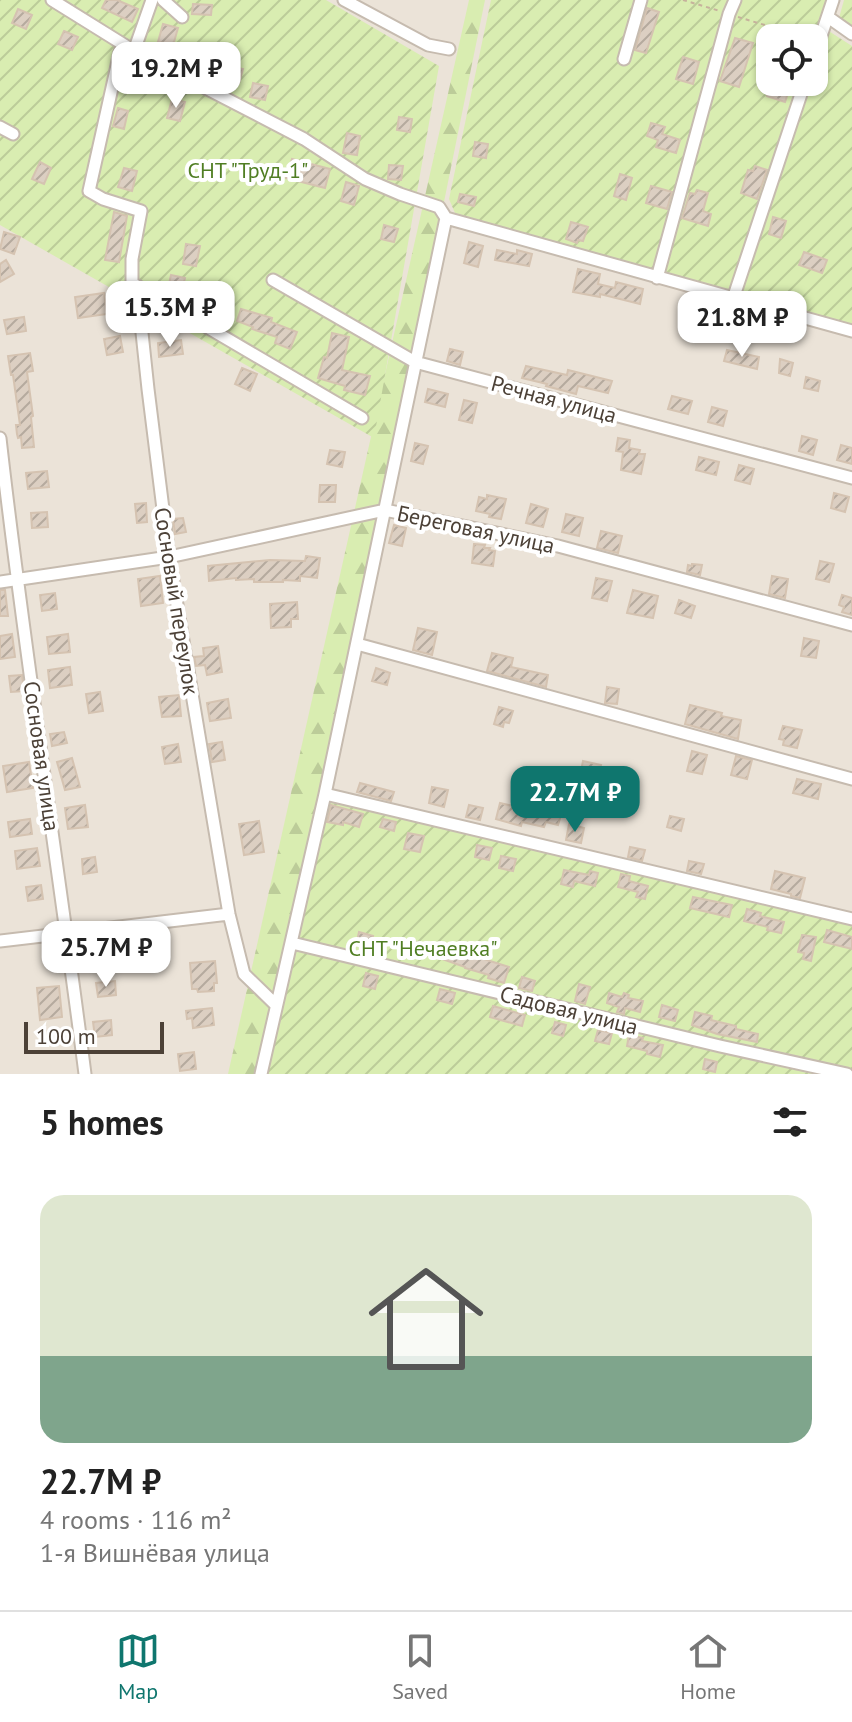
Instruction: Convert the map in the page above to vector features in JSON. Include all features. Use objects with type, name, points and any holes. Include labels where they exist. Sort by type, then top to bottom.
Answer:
[{"type":"street","points":[[52,0],[134,51],[304,139],[365,179],[439,207],[446,218],[852,331]]},
{"type":"street","points":[[134,51],[152,0]]},
{"type":"street","points":[[163,0],[182,17]]},
{"type":"street","points":[[344,0],[428,45],[449,49]]},
{"type":"street","points":[[624,59],[641,0]]},
{"type":"street","points":[[657,278],[735,0]]},
{"type":"street","points":[[826,24],[833,0]]},
{"type":"street","points":[[828,17],[852,34]]},
{"type":"street","name":"Сосновый переулок","points":[[134,51],[120,52],[89,191],[103,199],[141,211],[132,259],[169,557],[229,914],[244,974],[276,1005]]},
{"type":"street","points":[[733,299],[800,96]]},
{"type":"street","points":[[0,127],[13,134]]},
{"type":"street","points":[[261,1074],[325,794],[446,218]]},
{"type":"street","name":"Речная улица","points":[[273,280],[415,362],[852,478]]},
{"type":"street","points":[[135,285],[362,418]]},
{"type":"street","name":"Сосновая улица","points":[[0,438],[16,581],[85,1074]]},
{"type":"street","name":"Береговая улица","points":[[0,582],[169,557],[385,510],[558,546],[852,625]]},
{"type":"street","points":[[357,644],[852,779]]},
{"type":"street","points":[[325,794],[852,919]]},
{"type":"street","points":[[0,941],[229,914]]},
{"type":"street","name":"Садовая улица","points":[[292,943],[847,1074]]},
{"type":"path","points":[[683,0],[762,24]]},
{"type":"shaded area","points":[[0,0],[852,0],[852,1074],[0,1074]]},
{"type":"green space","name":"СНТ \"Труд-1\"","points":[[0,0],[326,0],[439,66],[374,438],[0,225]]},
{"type":"green space","points":[[469,0],[485,0],[337,729],[261,1074],[228,1074]]},
{"type":"green space","points":[[491,0],[833,0],[825,24],[756,24],[756,96],[828,96],[828,31],[852,46],[852,327],[455,213],[449,199]]},
{"type":"green space","points":[[844,0],[852,0],[852,27],[839,18]]},
{"type":"green space","name":"СНТ \"Нечаевка\"","points":[[325,794],[852,923],[852,1074],[262,1074]]},
{"type":"building","points":[[106,0],[117,0],[138,9],[132,22],[102,8]]},
{"type":"building","points":[[193,4],[212,5],[211,15],[192,14]]},
{"type":"building","points":[[647,8],[659,12],[646,53],[635,50]]},
{"type":"building","points":[[18,9],[32,15],[26,29],[12,23]]},
{"type":"building","points":[[163,24],[178,28],[172,49],[158,42]]},
{"type":"building","points":[[64,31],[78,37],[72,50],[58,44]]},
{"type":"building","points":[[735,38],[753,43],[739,87],[720,81]]},
{"type":"building","points":[[683,57],[699,62],[693,84],[676,79]]},
{"type":"building","points":[[227,66],[243,69],[239,83],[224,80]]},
{"type":"building","points":[[253,83],[268,86],[265,100],[250,97]]},
{"type":"building","points":[[767,96],[787,96],[785,102]]},
{"type":"building","points":[[172,99],[185,102],[180,121],[167,118]]},
{"type":"building","points":[[118,108],[128,111],[124,129],[113,126]]},
{"type":"building","points":[[399,117],[412,119],[410,132],[397,130]]},
{"type":"building","points":[[651,123],[665,127],[662,134],[680,140],[676,153],[656,147],[658,140],[647,136]]},
{"type":"building","points":[[347,133],[360,136],[357,155],[343,153]]},
{"type":"building","points":[[475,142],[488,144],[486,158],[473,156]]},
{"type":"building","points":[[292,159],[330,169],[325,188],[286,178]]},
{"type":"building","points":[[40,162],[51,168],[44,184],[32,179]]},
{"type":"building","points":[[389,165],[403,166],[401,180],[388,179]]},
{"type":"building","points":[[755,166],[767,170],[757,199],[741,193],[748,170],[753,171]]},
{"type":"building","points":[[124,168],[137,171],[132,191],[118,187]]},
{"type":"building","points":[[620,174],[632,178],[626,200],[614,196]]},
{"type":"building","points":[[346,182],[359,186],[354,205],[341,201]]},
{"type":"building","points":[[651,186],[672,192],[667,209],[646,203]]},
{"type":"building","points":[[697,190],[708,193],[703,211],[711,214],[708,226],[682,218],[690,193],[695,194]]},
{"type":"building","points":[[460,194],[476,197],[474,206],[458,202]]},
{"type":"building","points":[[114,212],[127,216],[119,262],[105,260]]},
{"type":"building","points":[[773,217],[786,221],[781,238],[769,234]]},
{"type":"building","points":[[571,222],[588,227],[583,241],[578,240],[577,243],[566,239]]},
{"type":"building","points":[[384,225],[398,229],[394,242],[381,239]]},
{"type":"building","points":[[4,232],[20,237],[14,254],[0,249]]},
{"type":"building","points":[[469,242],[483,246],[478,267],[464,263]]},
{"type":"building","points":[[186,244],[200,246],[196,266],[183,264]]},
{"type":"building","points":[[497,250],[532,254],[529,266],[495,260]]},
{"type":"building","points":[[804,252],[827,260],[822,273],[799,265]]},
{"type":"building","points":[[6,260],[14,274],[0,282],[0,264]]},
{"type":"building","points":[[578,269],[600,274],[598,284],[615,288],[616,282],[643,289],[640,304],[600,294],[600,297],[573,292]]},
{"type":"building","points":[[171,275],[185,278],[180,298],[167,293]]},
{"type":"building","points":[[104,293],[107,314],[78,318],[75,297]]},
{"type":"building","points":[[702,306],[719,308],[717,325],[700,323]]},
{"type":"building","points":[[241,309],[272,318],[271,322],[297,332],[290,349],[275,343],[277,337],[237,321]]},
{"type":"building","points":[[24,317],[26,331],[7,334],[4,320]]},
{"type":"building","points":[[332,333],[349,337],[342,370],[370,376],[365,395],[344,390],[345,386],[318,378],[324,357],[327,358]]},
{"type":"building","points":[[120,336],[123,352],[107,355],[104,339]]},
{"type":"building","points":[[181,340],[183,354],[159,357],[158,343]]},
{"type":"building","points":[[450,349],[463,352],[460,365],[447,361]]},
{"type":"building","points":[[727,350],[759,357],[757,369],[724,361]]},
{"type":"building","points":[[30,353],[33,371],[27,372],[34,447],[22,448],[21,437],[18,438],[17,434],[16,425],[20,425],[8,356]]},
{"type":"building","points":[[780,359],[793,363],[790,376],[779,373]]},
{"type":"building","points":[[526,366],[567,375],[568,370],[612,381],[608,393],[578,386],[576,394],[522,378]]},
{"type":"building","points":[[242,368],[257,374],[250,391],[235,384]]},
{"type":"building","points":[[806,377],[820,381],[818,391],[804,388]]},
{"type":"building","points":[[428,389],[448,394],[445,407],[425,402]]},
{"type":"building","points":[[672,396],[692,401],[688,414],[668,409]]},
{"type":"building","points":[[464,400],[477,403],[472,423],[459,420]]},
{"type":"building","points":[[712,407],[727,411],[723,426],[708,422]]},
{"type":"building","points":[[802,436],[817,440],[813,455],[799,451]]},
{"type":"building","points":[[618,438],[630,440],[629,448],[645,454],[641,474],[621,470],[623,452],[616,451]]},
{"type":"building","points":[[415,443],[428,446],[423,464],[411,461]]},
{"type":"building","points":[[841,445],[852,448],[852,464],[837,460]]},
{"type":"building","points":[[330,450],[345,452],[342,467],[327,464]]},
{"type":"building","points":[[699,457],[719,462],[716,475],[696,470]]},
{"type":"building","points":[[739,465],[754,469],[750,484],[735,480]]},
{"type":"building","points":[[47,471],[49,487],[28,489],[26,473]]},
{"type":"building","points":[[320,485],[336,485],[335,502],[319,502]]},
{"type":"building","points":[[834,493],[849,497],[845,512],[831,508]]},
{"type":"building","points":[[487,495],[506,499],[501,519],[476,511],[479,497],[487,499]]},
{"type":"building","points":[[146,503],[147,522],[137,523],[135,504]]},
{"type":"building","points":[[531,504],[548,509],[543,527],[526,523]]},
{"type":"building","points":[[47,512],[48,527],[32,528],[31,513]]},
{"type":"building","points":[[566,514],[583,518],[579,536],[562,532]]},
{"type":"building","points":[[183,518],[186,532],[175,534],[173,519]]},
{"type":"building","points":[[394,525],[406,528],[402,546],[389,543]]},
{"type":"building","points":[[601,531],[622,536],[618,553],[597,548]]},
{"type":"building","points":[[474,544],[485,545],[484,548],[495,551],[493,566],[472,563]]},
{"type":"building","points":[[306,556],[320,558],[317,578],[300,576],[300,581],[283,582],[254,582],[254,579],[236,578],[209,581],[208,566],[270,560],[305,561]]},
{"type":"building","points":[[820,561],[834,564],[829,582],[816,579]]},
{"type":"building","points":[[688,565],[702,565],[700,575],[687,572]]},
{"type":"building","points":[[160,576],[163,603],[141,606],[138,579]]},
{"type":"building","points":[[772,576],[788,579],[785,598],[769,594]]},
{"type":"building","points":[[596,578],[612,581],[607,601],[592,598]]},
{"type":"building","points":[[0,590],[5,590],[8,616],[0,616]]},
{"type":"building","points":[[633,590],[658,596],[653,618],[627,613]]},
{"type":"building","points":[[55,593],[57,609],[42,611],[40,595]]},
{"type":"building","points":[[842,595],[852,598],[852,615],[842,612],[844,607],[839,605]]},
{"type":"building","points":[[679,600],[695,606],[691,618],[675,613]]},
{"type":"building","points":[[297,602],[298,619],[291,619],[291,627],[271,628],[270,604]]},
{"type":"building","points":[[418,628],[437,632],[432,655],[413,650]]},
{"type":"building","points":[[12,634],[15,657],[0,659],[0,636]]},
{"type":"building","points":[[68,634],[70,652],[49,654],[47,637]]},
{"type":"building","points":[[804,638],[819,641],[816,658],[801,656]]},
{"type":"building","points":[[218,646],[222,672],[207,675],[205,665],[196,666],[194,657],[204,656],[203,648]]},
{"type":"building","points":[[492,653],[513,658],[511,667],[548,675],[546,687],[487,671]]},
{"type":"building","points":[[70,667],[72,685],[50,688],[48,670]]},
{"type":"building","points":[[376,668],[390,673],[387,685],[372,681]]},
{"type":"building","points":[[22,675],[24,691],[11,692],[9,676]]},
{"type":"building","points":[[607,687],[619,689],[617,704],[605,703]]},
{"type":"building","points":[[100,692],[103,711],[89,713],[86,694]]},
{"type":"building","points":[[179,695],[181,716],[162,717],[159,697]]},
{"type":"building","points":[[228,699],[231,718],[210,721],[207,703]]},
{"type":"building","points":[[690,705],[741,720],[738,739],[685,724]]},
{"type":"building","points":[[499,707],[513,711],[509,723],[504,722],[503,727],[494,724]]},
{"type":"building","points":[[783,726],[802,730],[797,748],[783,745],[784,740],[779,739]]},
{"type":"building","points":[[64,732],[67,743],[52,746],[50,734]]},
{"type":"building","points":[[222,742],[225,760],[212,762],[209,744]]},
{"type":"building","points":[[178,744],[181,762],[165,764],[162,747]]},
{"type":"building","points":[[692,751],[707,755],[702,774],[687,771]]},
{"type":"building","points":[[736,756],[752,760],[747,779],[731,775]]},
{"type":"building","points":[[72,758],[80,787],[65,790],[57,762]]},
{"type":"building","points":[[583,761],[601,765],[598,775],[581,771]]},
{"type":"building","points":[[29,762],[33,788],[7,792],[3,766]]},
{"type":"building","points":[[797,779],[821,784],[818,799],[793,793]]},
{"type":"building","points":[[360,783],[394,792],[391,801],[357,792]]},
{"type":"building","points":[[432,787],[448,790],[444,807],[429,803]]},
{"type":"building","points":[[500,803],[561,815],[558,825],[546,822],[544,827],[522,822],[521,826],[496,819]]},
{"type":"building","points":[[85,805],[88,827],[68,829],[65,808]]},
{"type":"building","points":[[331,805],[363,814],[359,827],[343,822],[343,825],[327,822]]},
{"type":"building","points":[[469,805],[483,808],[480,820],[466,817]]},
{"type":"building","points":[[670,816],[684,819],[681,831],[667,827]]},
{"type":"building","points":[[30,819],[32,834],[10,837],[8,822]]},
{"type":"building","points":[[383,819],[396,822],[394,831],[380,827]]},
{"type":"building","points":[[259,821],[264,852],[244,855],[239,824]]},
{"type":"building","points":[[569,824],[584,828],[581,843],[566,840]]},
{"type":"building","points":[[408,833],[424,836],[420,852],[404,849]]},
{"type":"building","points":[[477,845],[492,848],[489,860],[475,857]]},
{"type":"building","points":[[630,847],[645,850],[642,861],[628,857]]},
{"type":"building","points":[[37,848],[40,866],[17,869],[15,851]]},
{"type":"building","points":[[501,856],[516,859],[513,871],[499,868]]},
{"type":"building","points":[[95,857],[97,872],[83,874],[82,859]]},
{"type":"building","points":[[689,861],[704,864],[701,874],[687,871]]},
{"type":"building","points":[[564,870],[589,875],[590,871],[598,873],[595,886],[574,881],[573,887],[561,884]]},
{"type":"building","points":[[775,871],[805,878],[800,898],[771,889]]},
{"type":"building","points":[[621,874],[630,876],[629,881],[648,886],[645,899],[636,897],[638,892],[618,887]]},
{"type":"building","points":[[41,885],[43,899],[28,901],[26,887]]},
{"type":"building","points":[[693,897],[732,905],[729,917],[690,908]]},
{"type":"building","points":[[747,909],[784,922],[781,933],[744,921]]},
{"type":"building","points":[[827,930],[852,937],[852,949],[824,942]]},
{"type":"building","points":[[359,932],[373,936],[370,945],[357,941]]},
{"type":"building","points":[[802,935],[816,937],[811,961],[803,959],[804,953],[798,952]]},
{"type":"building","points":[[412,941],[425,945],[422,953],[409,950]]},
{"type":"building","points":[[443,946],[509,967],[504,983],[439,958]]},
{"type":"building","points":[[215,961],[217,983],[214,983],[214,991],[198,992],[192,989],[190,963]]},
{"type":"building","points":[[366,973],[378,976],[375,989],[363,986]]},
{"type":"building","points":[[522,977],[535,981],[532,991],[519,988]]},
{"type":"building","points":[[115,981],[116,995],[98,997],[96,983]]},
{"type":"building","points":[[579,984],[590,987],[585,1004],[575,1001]]},
{"type":"building","points":[[59,986],[62,1017],[40,1020],[37,988]]},
{"type":"building","points":[[440,989],[455,993],[452,1004],[437,1000]]},
{"type":"building","points":[[609,993],[622,997],[624,993],[629,995],[628,998],[643,1001],[640,1012],[625,1008],[624,1014],[617,1012],[619,1007],[607,1003]]},
{"type":"building","points":[[662,1005],[678,1010],[675,1021],[659,1017]]},
{"type":"building","points":[[493,1006],[525,1015],[522,1026],[490,1017]]},
{"type":"building","points":[[212,1008],[214,1025],[193,1028],[192,1018],[187,1019],[186,1011]]},
{"type":"building","points":[[695,1012],[712,1016],[711,1020],[736,1026],[736,1029],[758,1034],[757,1042],[692,1025]]},
{"type":"building","points":[[111,1020],[112,1035],[95,1037],[93,1022]]},
{"type":"building","points":[[555,1022],[566,1025],[563,1036],[552,1033]]},
{"type":"building","points":[[598,1030],[612,1033],[609,1044],[595,1041]]},
{"type":"building","points":[[629,1035],[663,1045],[660,1057],[627,1046]]},
{"type":"building","points":[[194,1052],[196,1069],[180,1071],[178,1054]]},
{"type":"building","points":[[705,1059],[717,1062],[715,1072],[703,1069]]}]
